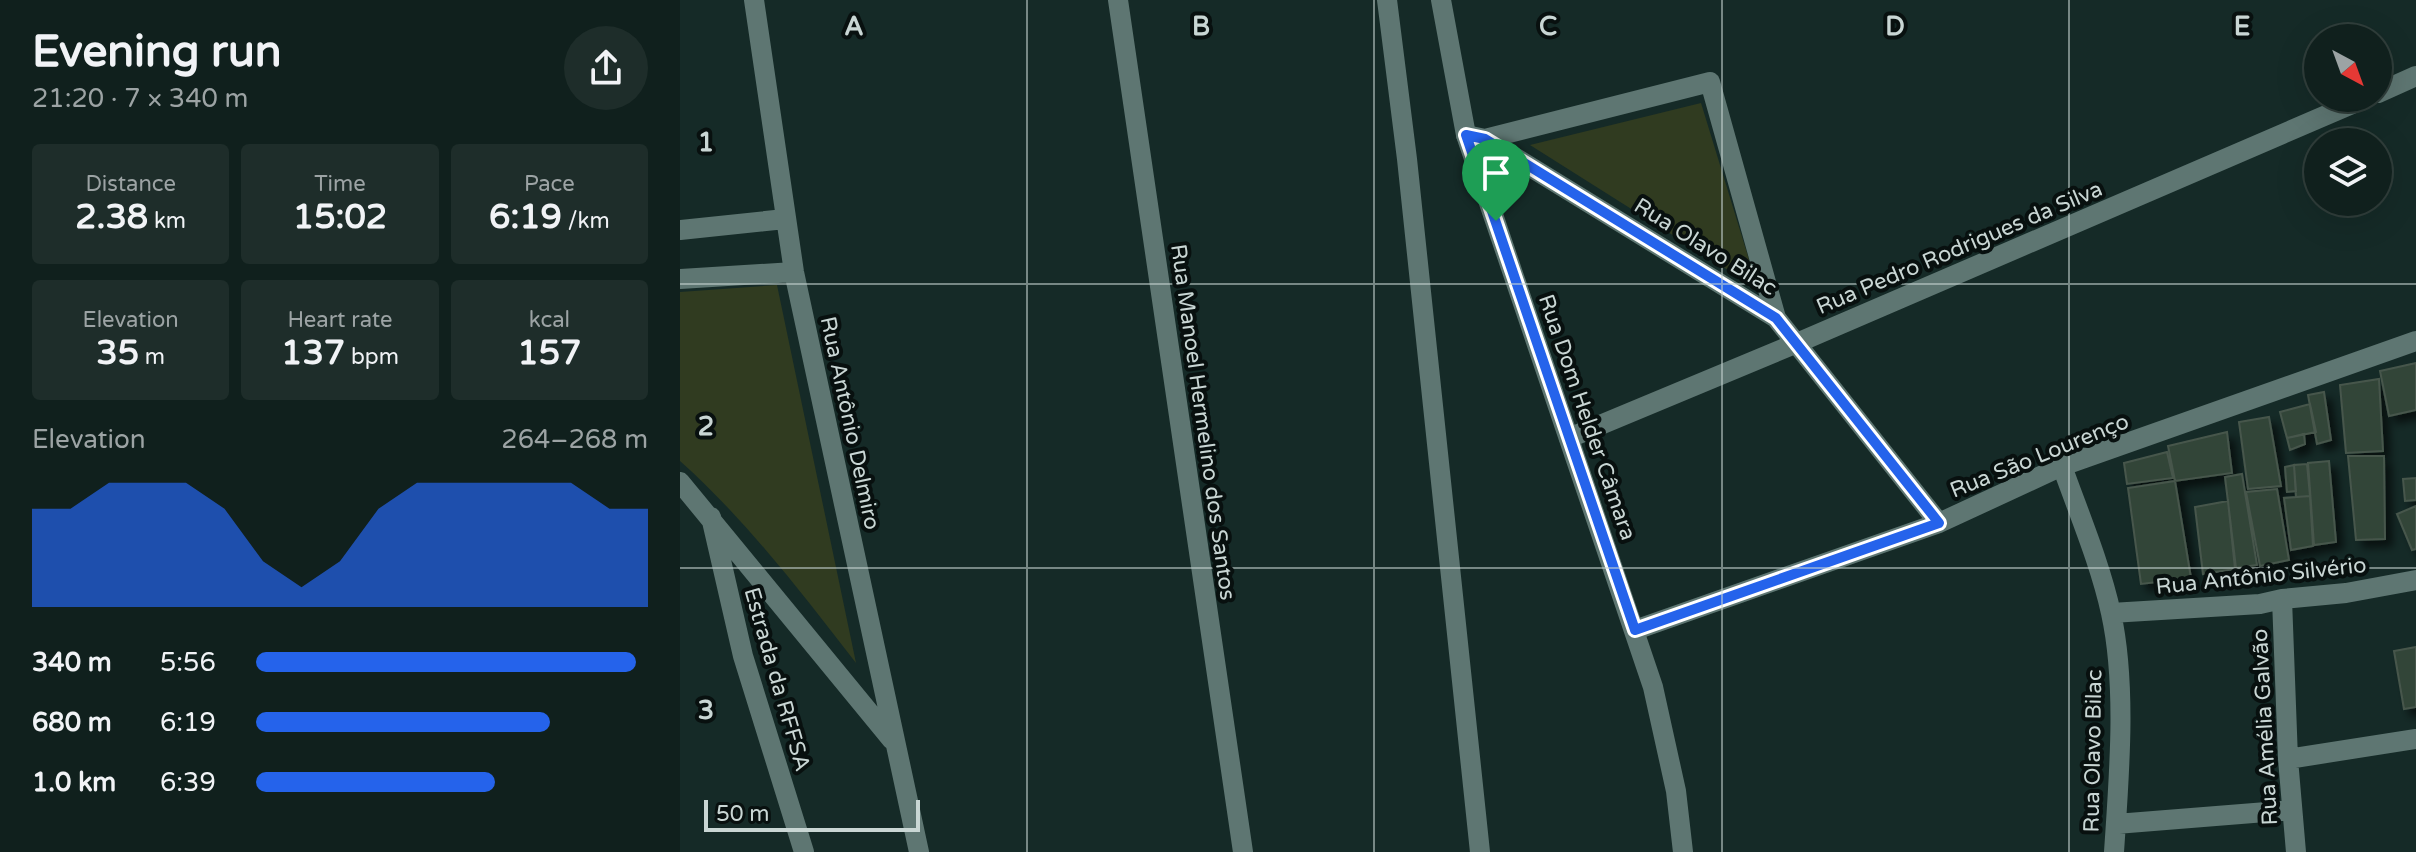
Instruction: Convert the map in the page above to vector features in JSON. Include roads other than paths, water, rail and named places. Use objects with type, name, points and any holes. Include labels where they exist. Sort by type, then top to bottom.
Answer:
[{"type":"street","name":"Rua Antônio Delmiro","points":[[754,0],[794,272],[919,852]]},
{"type":"street","name":"Rua Manoel Hermelino dos Santos","points":[[1118,0],[1243,852]]},
{"type":"street","points":[[1387,0],[1407,159],[1480,852]]},
{"type":"street","name":"Rua Dom Helder Câmara","points":[[1441,0],[1476,137],[1569,438],[1653,687],[1676,791],[1683,852]]},
{"type":"street","points":[[2392,87],[2416,76]]},
{"type":"street","points":[[1476,137],[1710,82],[1776,318]]},
{"type":"street","name":"Rua Pedro Rodrigues da Silva","points":[[1569,438],[2333,112]]},
{"type":"street","name":"Rua Olavo Bilac","points":[[1476,137],[1776,318],[1939,523]]},
{"type":"street","points":[[680,230],[785,219]]},
{"type":"street","points":[[680,279],[794,272]]},
{"type":"street","name":"Rua São Lourenço","points":[[1635,630],[1939,523],[2062,466],[2416,341]]},
{"type":"street","name":"Rua Olavo Bilac","points":[[2062,466],[2099,570],[2111,613],[2118,662],[2119,783],[2114,852]]},
{"type":"street","name":"Estrada da RFFSA","points":[[680,482],[895,743]]},
{"type":"street","name":"Estrada da RFFSA","points":[[711,517],[743,656],[804,852]]},
{"type":"street","name":"Rua Antônio Silvério","points":[[2111,613],[2260,604],[2416,580]]},
{"type":"street","name":"Rua Amélia Galvão","points":[[2282,599],[2288,759],[2296,852]]},
{"type":"street","points":[[2288,759],[2416,739]]},
{"type":"street","points":[[2116,824],[2291,810]]}]
